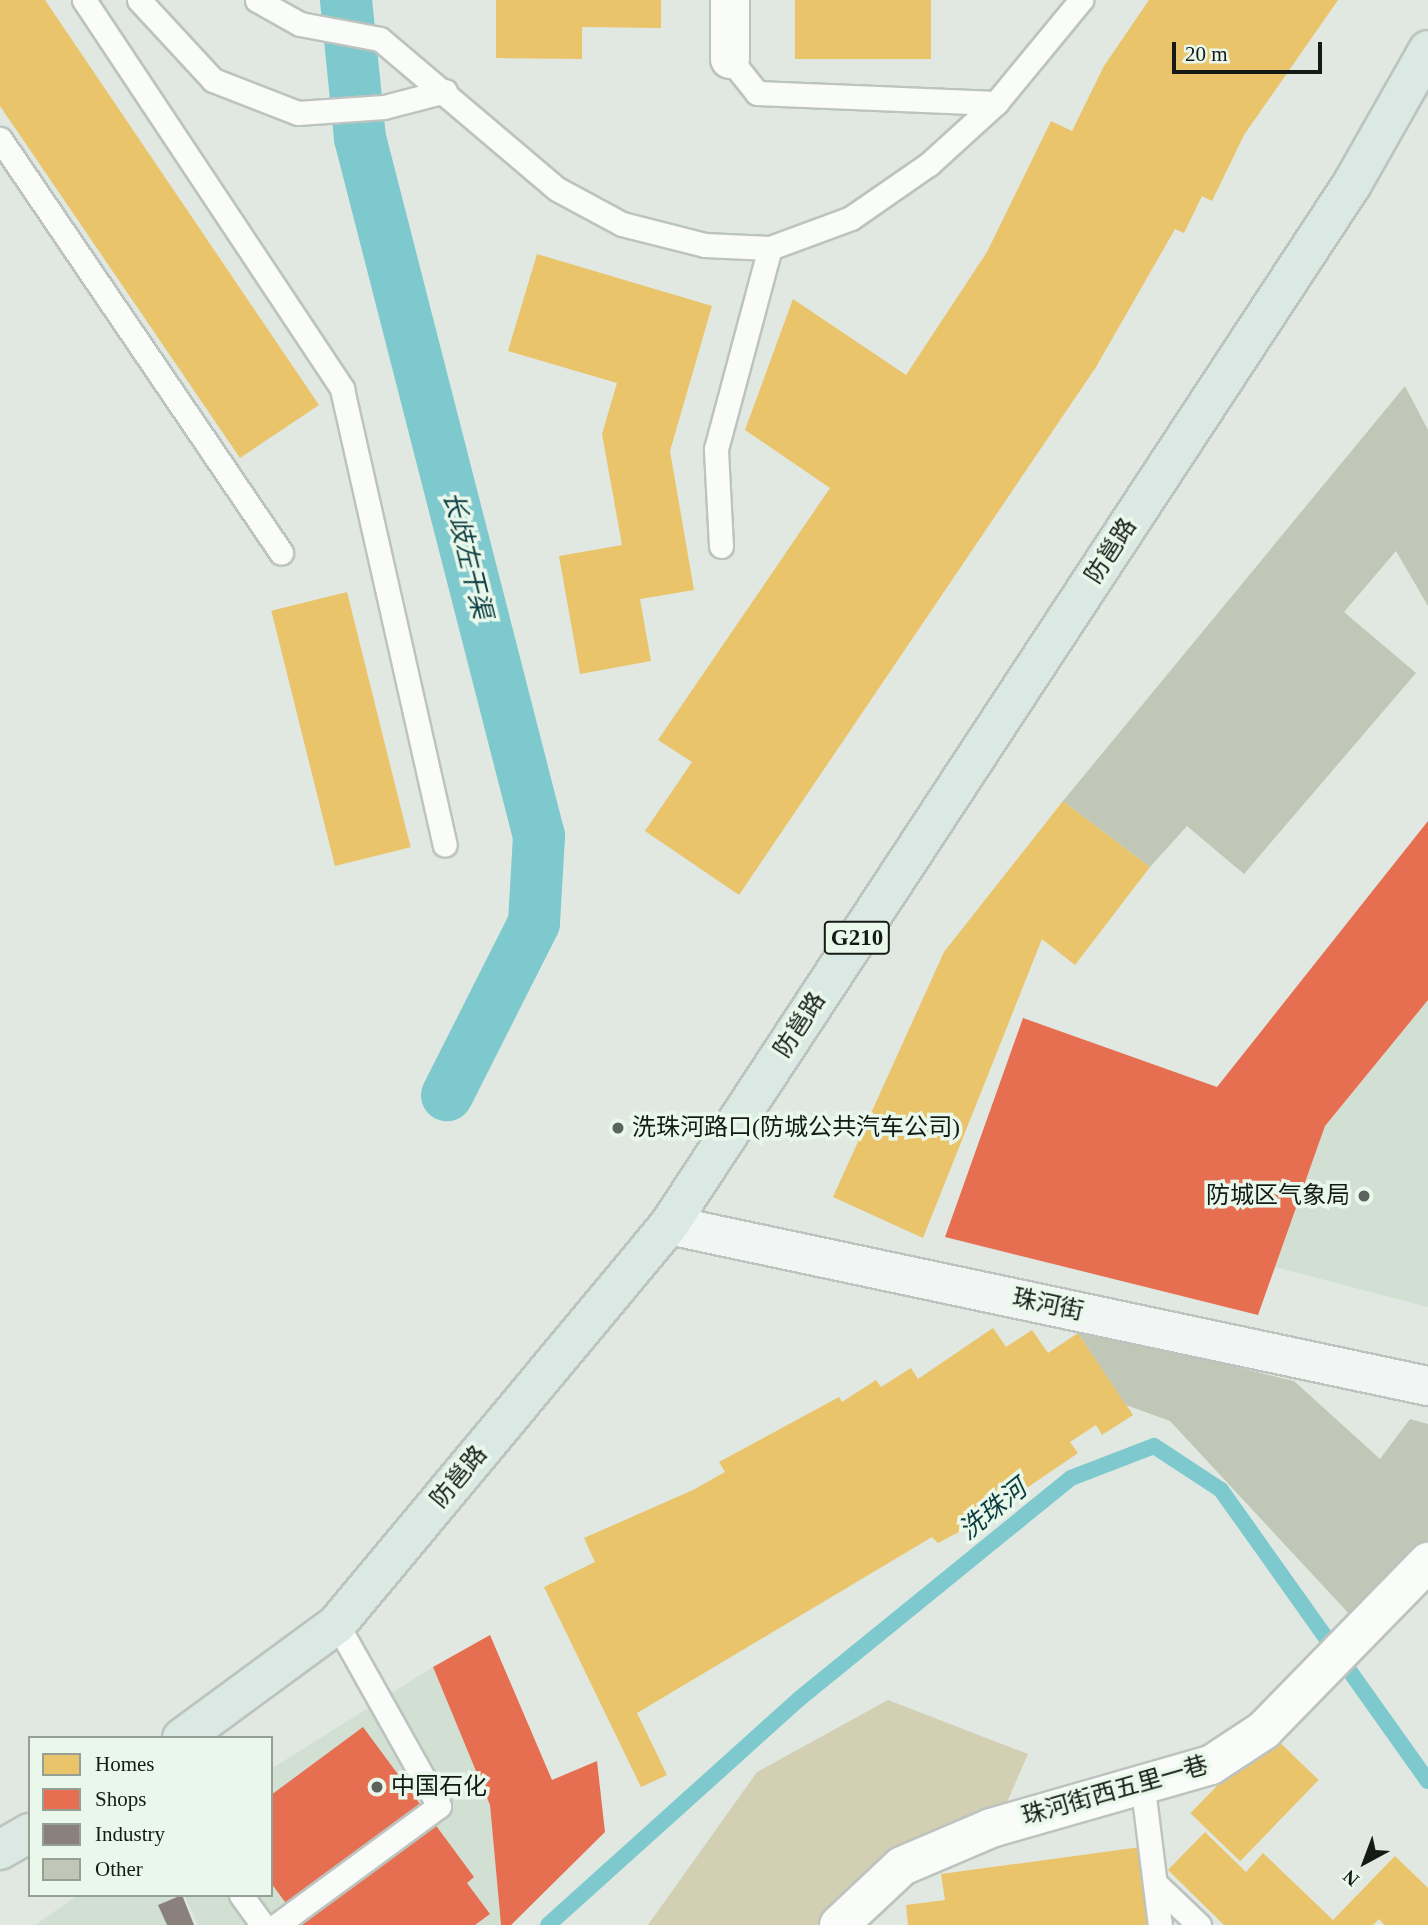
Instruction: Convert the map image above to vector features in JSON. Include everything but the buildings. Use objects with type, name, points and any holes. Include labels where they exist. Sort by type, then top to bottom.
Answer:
[{"type":"highway","name":"防邕路","points":[[185,1736],[337,1624],[669,1225],[1352,184],[1428,50]]},
{"type":"highway","points":[[0,1850],[28,1834]]},
{"type":"street","points":[[730,0],[730,59]]},
{"type":"street","name":"珠河街","points":[[669,1225],[1428,1386]]},
{"type":"street","name":"珠河街西五里一巷","points":[[839,1925],[902,1866],[991,1828],[1143,1781],[1211,1765],[1264,1730],[1428,1562]]},
{"type":"lane","points":[[84,0],[342,389],[445,845]]},
{"type":"lane","points":[[139,0],[214,80],[298,113],[384,107],[445,91]]},
{"type":"lane","points":[[257,0],[300,23],[380,38],[557,189],[622,223],[705,245],[770,248],[851,218],[929,164],[996,103],[1081,0]]},
{"type":"lane","points":[[730,59],[757,93],[996,103]]},
{"type":"lane","points":[[0,139],[281,552]]},
{"type":"lane","points":[[721,546],[716,449],[770,248]]},
{"type":"lane","points":[[277,1925],[439,1806],[337,1624]]},
{"type":"lane","points":[[1143,1781],[1160,1925]]},
{"type":"lane","points":[[1155,1883],[1199,1925]]},
{"type":"lane","points":[[242,1897],[263,1925]]},
{"type":"shaded area","name":"防城区气象局","points":[[1428,1000],[1428,1307],[1275,1267],[1325,1126]]},
{"type":"shaded area","name":"中国石化","points":[[433,1667],[490,1805],[501,1925],[198,1925],[185,1897],[273,1897],[273,1768]]},
{"type":"shaded area","points":[[888,1700],[1028,1754],[1004,1809],[860,1875],[818,1925],[648,1925],[757,1772]]},
{"type":"shaded area","points":[[75,1897],[183,1897],[194,1925],[35,1925]]},
{"type":"waterway","name":"长歧左干渠","points":[[346,0],[360,138],[539,836],[534,923],[447,1095]]},
{"type":"waterway","name":"洗珠河","points":[[548,1925],[799,1699],[1071,1478],[1154,1446],[1221,1490],[1428,1781]]},
{"type":"place","name":"洗珠河路口(防城公共汽车公司)","points":[[618,1128]]},
{"type":"place","name":"防城区气象局","points":[[1364,1196]]},
{"type":"place","name":"中国石化","points":[[377,1787]]}]
